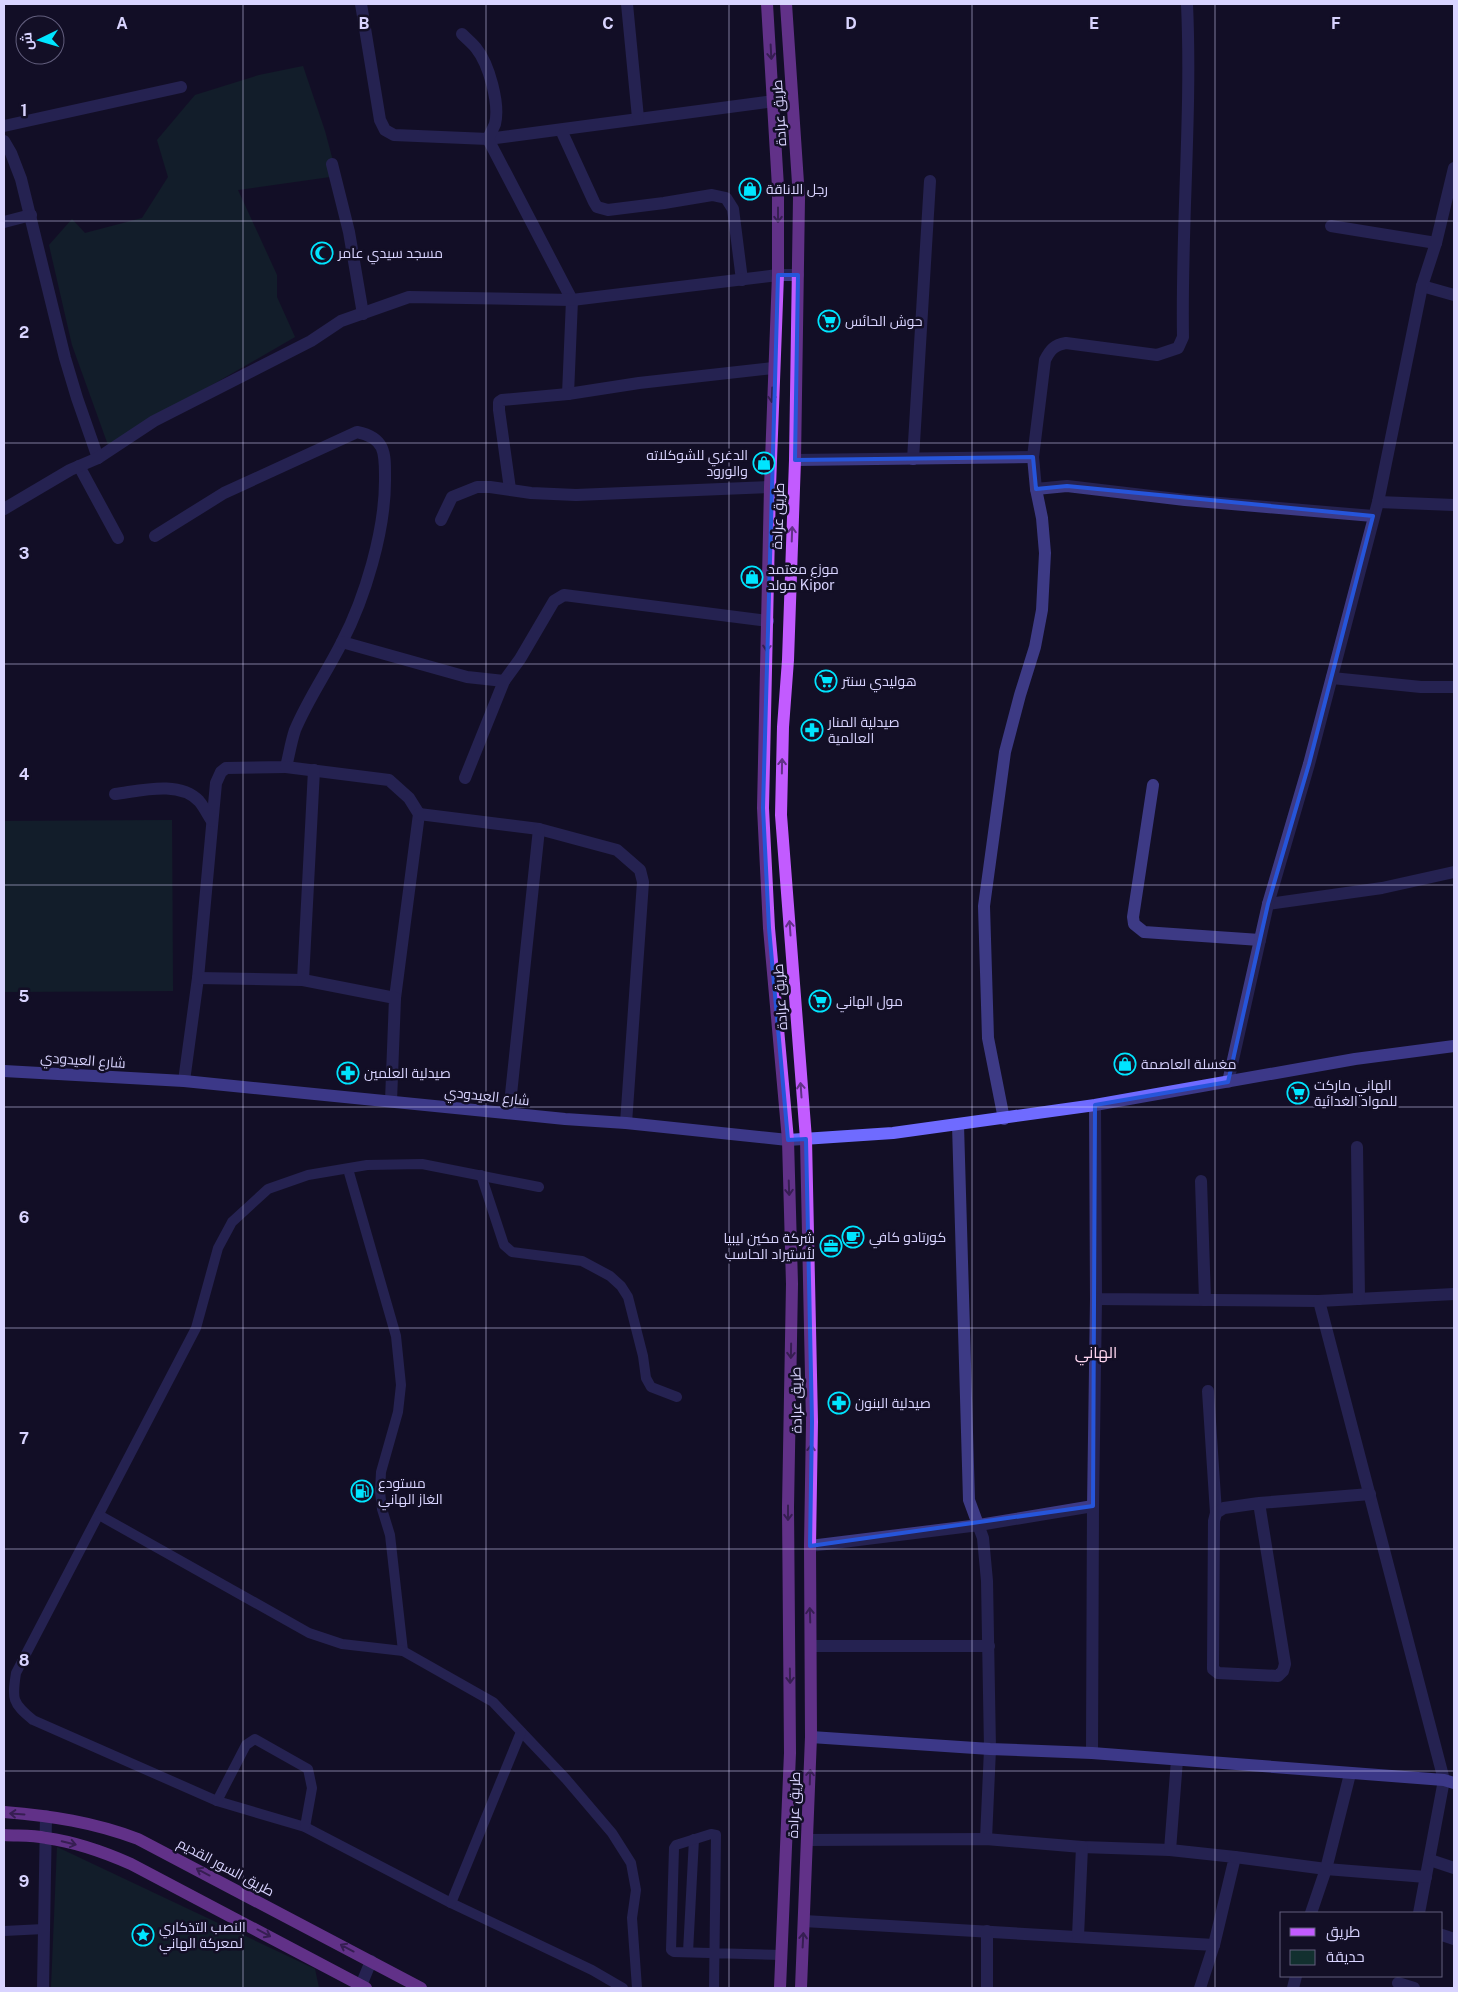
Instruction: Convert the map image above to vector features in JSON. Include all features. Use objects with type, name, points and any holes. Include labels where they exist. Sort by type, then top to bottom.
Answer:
[{"type":"main road","name":"طريق عرادة","points":[[767,4],[778,187],[778,275],[773,368],[763,808],[768,928],[788,1140],[792,1284],[788,1507],[790,1753],[780,1988]]},
{"type":"main road","name":"طريق عرادة","points":[[786,4],[797,157],[798,275],[795,460],[788,660],[782,727],[781,815],[806,1139],[812,1422],[810,1546],[811,1737],[801,1988]]},
{"type":"main road","name":"طريق السور القديم","points":[[4,1812],[46,1816],[93,1824],[138,1839],[421,1988]]},
{"type":"main road","points":[[4,1835],[45,1837],[110,1855],[152,1873],[362,1987]]},
{"type":"street","points":[[361,4],[380,120],[385,130],[394,135],[488,139],[774,101]]},
{"type":"street","points":[[627,4],[638,118]]},
{"type":"street","points":[[1004,1119],[988,1038],[984,906],[1005,752],[1035,648],[1042,610],[1045,553],[1033,457],[1044,360],[1050,350],[1058,344],[1066,343],[1157,355],[1178,348],[1183,337],[1184,203],[1190,60],[1187,4]]},
{"type":"street","points":[[462,34],[477,50],[487,67],[494,90],[495,124],[488,139]]},
{"type":"street","points":[[4,126],[181,87]]},
{"type":"street","points":[[561,130],[594,202],[602,209],[608,210],[664,203],[712,195],[726,198],[733,210],[742,280]]},
{"type":"street","points":[[488,139],[572,300],[568,394]]},
{"type":"street","points":[[4,141],[21,179],[65,358],[98,458]]},
{"type":"street","points":[[332,164],[348,232],[363,314]]},
{"type":"street","points":[[1228,1082],[1268,904],[1310,764],[1378,502],[1422,286],[1436,243],[1454,168]]},
{"type":"street","points":[[913,459],[930,180]]},
{"type":"street","points":[[4,222],[31,215]]},
{"type":"street","points":[[1331,226],[1436,243]]},
{"type":"street","points":[[4,509],[79,466],[98,458],[154,421],[311,341],[340,321],[409,297],[572,300],[778,275],[798,275]]},
{"type":"street","points":[[1422,286],[1454,295]]},
{"type":"street","points":[[510,489],[499,410],[500,401],[504,399],[568,394],[639,383],[773,368]]},
{"type":"street","points":[[154,536],[224,493],[357,432],[371,435],[381,444],[385,460],[382,522],[357,608],[342,642],[314,691],[294,732],[286,767]]},
{"type":"street","points":[[795,460],[1033,457]]},
{"type":"street","points":[[79,466],[118,538]]},
{"type":"street","points":[[1036,489],[1067,486],[1185,500],[1373,516]]},
{"type":"street","points":[[441,520],[452,497],[477,487],[510,489],[530,493],[576,495],[770,487]]},
{"type":"street","points":[[1378,502],[1454,505]]},
{"type":"street","points":[[465,778],[504,681],[520,659],[554,601],[564,595],[768,620]]},
{"type":"street","points":[[342,642],[467,677],[504,681]]},
{"type":"street","points":[[1332,678],[1454,687]]},
{"type":"street","points":[[184,1081],[198,978],[215,788],[221,772],[226,768],[286,767],[389,780],[409,798],[419,814],[395,998],[391,1102]]},
{"type":"street","points":[[303,980],[314,770]]},
{"type":"street","points":[[1153,785],[1134,924],[1144,932],[1260,940]]},
{"type":"street","points":[[115,794],[176,789],[192,795],[212,821]]},
{"type":"street","points":[[419,814],[539,829],[617,850],[640,870],[643,882],[626,1123]]},
{"type":"street","points":[[508,1113],[539,829]]},
{"type":"street","points":[[1268,904],[1382,888],[1454,872]]},
{"type":"street","points":[[198,978],[303,980],[395,998]]},
{"type":"street","name":"شارع العيدودي","points":[[4,1071],[184,1081],[788,1140],[893,1133],[1004,1119],[1095,1105],[1354,1059],[1454,1046]]},
{"type":"street","points":[[1092,1753],[1096,1298],[1095,1105]]},
{"type":"street","points":[[958,1125],[968,1491],[971,1509],[983,1538],[987,1581],[990,1749],[986,1839]]},
{"type":"street","points":[[1357,1147],[1359,1299]]},
{"type":"street","points":[[1201,1181],[1205,1300]]},
{"type":"street","points":[[1096,1298],[1319,1301],[1454,1294]]},
{"type":"street","points":[[1319,1301],[1449,1781],[1419,1912]]},
{"type":"street","points":[[1208,1391],[1216,1513],[1214,1522],[1213,1669],[1218,1673],[1278,1676],[1283,1671],[1285,1664],[1259,1503]]},
{"type":"street","points":[[1216,1513],[1224,1508],[1259,1503],[1370,1494]]},
{"type":"street","points":[[810,1546],[979,1525],[1093,1506]]},
{"type":"street","points":[[811,1646],[989,1646]]},
{"type":"street","points":[[811,1737],[990,1749],[1092,1753],[1449,1781]]},
{"type":"street","points":[[1170,1850],[1176,1760]]},
{"type":"street","points":[[1311,1912],[1326,1869],[1350,1774]]},
{"type":"street","points":[[43,1988],[46,1816]]},
{"type":"street","points":[[808,1840],[986,1839],[1082,1847],[1170,1850],[1326,1869],[1426,1877]]},
{"type":"street","points":[[1078,1936],[1082,1847]]},
{"type":"street","points":[[1200,1988],[1214,1945],[1235,1857]]},
{"type":"street","points":[[1430,1860],[1454,1868]]},
{"type":"street","points":[[804,1921],[1214,1945]]},
{"type":"street","points":[[987,1932],[987,1988]]},
{"type":"street","points":[[362,1987],[371,1961]]},
{"type":"street","points":[[1398,1982],[1414,1988]]},
{"type":"lane","points":[[540,1188],[422,1164],[367,1165],[308,1174],[268,1189],[232,1222],[218,1248],[196,1328],[16,1673],[12,1694],[20,1710],[33,1720],[217,1800],[305,1827],[451,1903],[592,1970],[624,1988]]},
{"type":"lane","points":[[348,1169],[396,1336],[401,1385],[398,1412],[381,1472],[380,1492],[382,1509],[390,1535],[403,1651]]},
{"type":"lane","points":[[482,1175],[504,1245],[512,1252],[582,1261],[610,1276],[621,1286],[628,1297],[651,1388],[677,1397]]},
{"type":"lane","points":[[99,1515],[309,1634],[342,1644],[403,1651],[493,1702],[601,1819],[631,1863],[636,1890],[632,1918],[637,1988]]},
{"type":"lane","points":[[451,1903],[521,1732]]},
{"type":"lane","points":[[217,1800],[246,1745],[256,1739],[308,1769],[312,1788],[305,1827]]},
{"type":"lane","points":[[714,1988],[715,1952],[716,1834],[676,1844],[674,1848],[670,1946],[674,1952],[715,1952],[782,1955]]},
{"type":"lane","points":[[688,1952],[694,1839]]},
{"type":"lane","points":[[4,1931],[44,1929]]},
{"type":"highlighted area","points":[[778,275],[798,275],[795,460],[1033,457],[1036,489],[1067,486],[1373,516],[1309,764],[1268,904],[1228,1082],[1095,1105],[1093,1506],[810,1546],[812,1422],[806,1139],[788,1140],[769,928],[763,808]]},
{"type":"green space","points":[[303,66],[325,131],[337,176],[238,190],[277,275],[277,297],[295,337],[108,445],[72,345],[49,245],[72,219],[85,233],[142,218],[168,177],[157,140],[195,95],[259,75]]},
{"type":"green space","points":[[172,820],[173,991],[4,992],[4,821]]},
{"type":"green space","points":[[57,1847],[315,1969],[319,1988],[51,1988]]},
{"type":"place","name":"رجل الاناقة","points":[[750,189]]},
{"type":"place","name":"مسجد سيدي عامر","points":[[322,253]]},
{"type":"place","name":"حوش الحائس","points":[[829,321]]},
{"type":"place","name":"الدغري للشوكلاته والورود","points":[[764,463]]},
{"type":"place","name":"موزع معتمد مولد Kipor","points":[[752,577]]},
{"type":"place","name":"هوليدي سنتر","points":[[826,681]]},
{"type":"place","name":"صيدلية المنار العالمية","points":[[812,730]]},
{"type":"place","name":"مول الهاني","points":[[820,1001]]},
{"type":"place","name":"مغسلة العاصمة","points":[[1125,1064]]},
{"type":"place","name":"صيدلية العلمين","points":[[348,1073]]},
{"type":"place","name":"الهاني ماركت للمواد الغدائية","points":[[1298,1093]]},
{"type":"place","name":"كورتادو كافي","points":[[853,1237]]},
{"type":"place","name":"شركة مكين ليبيا لأستيراد الحاسب","points":[[831,1246]]},
{"type":"place","name":"صيدلية البنون","points":[[839,1403]]},
{"type":"place","name":"مستودع الغاز الهاني","points":[[362,1491]]},
{"type":"place","name":"النصب التذكاري لمعركة الهاني","points":[[143,1935]]},
{"type":"district","name":"الهاني","points":[[1096,1352]]}]
